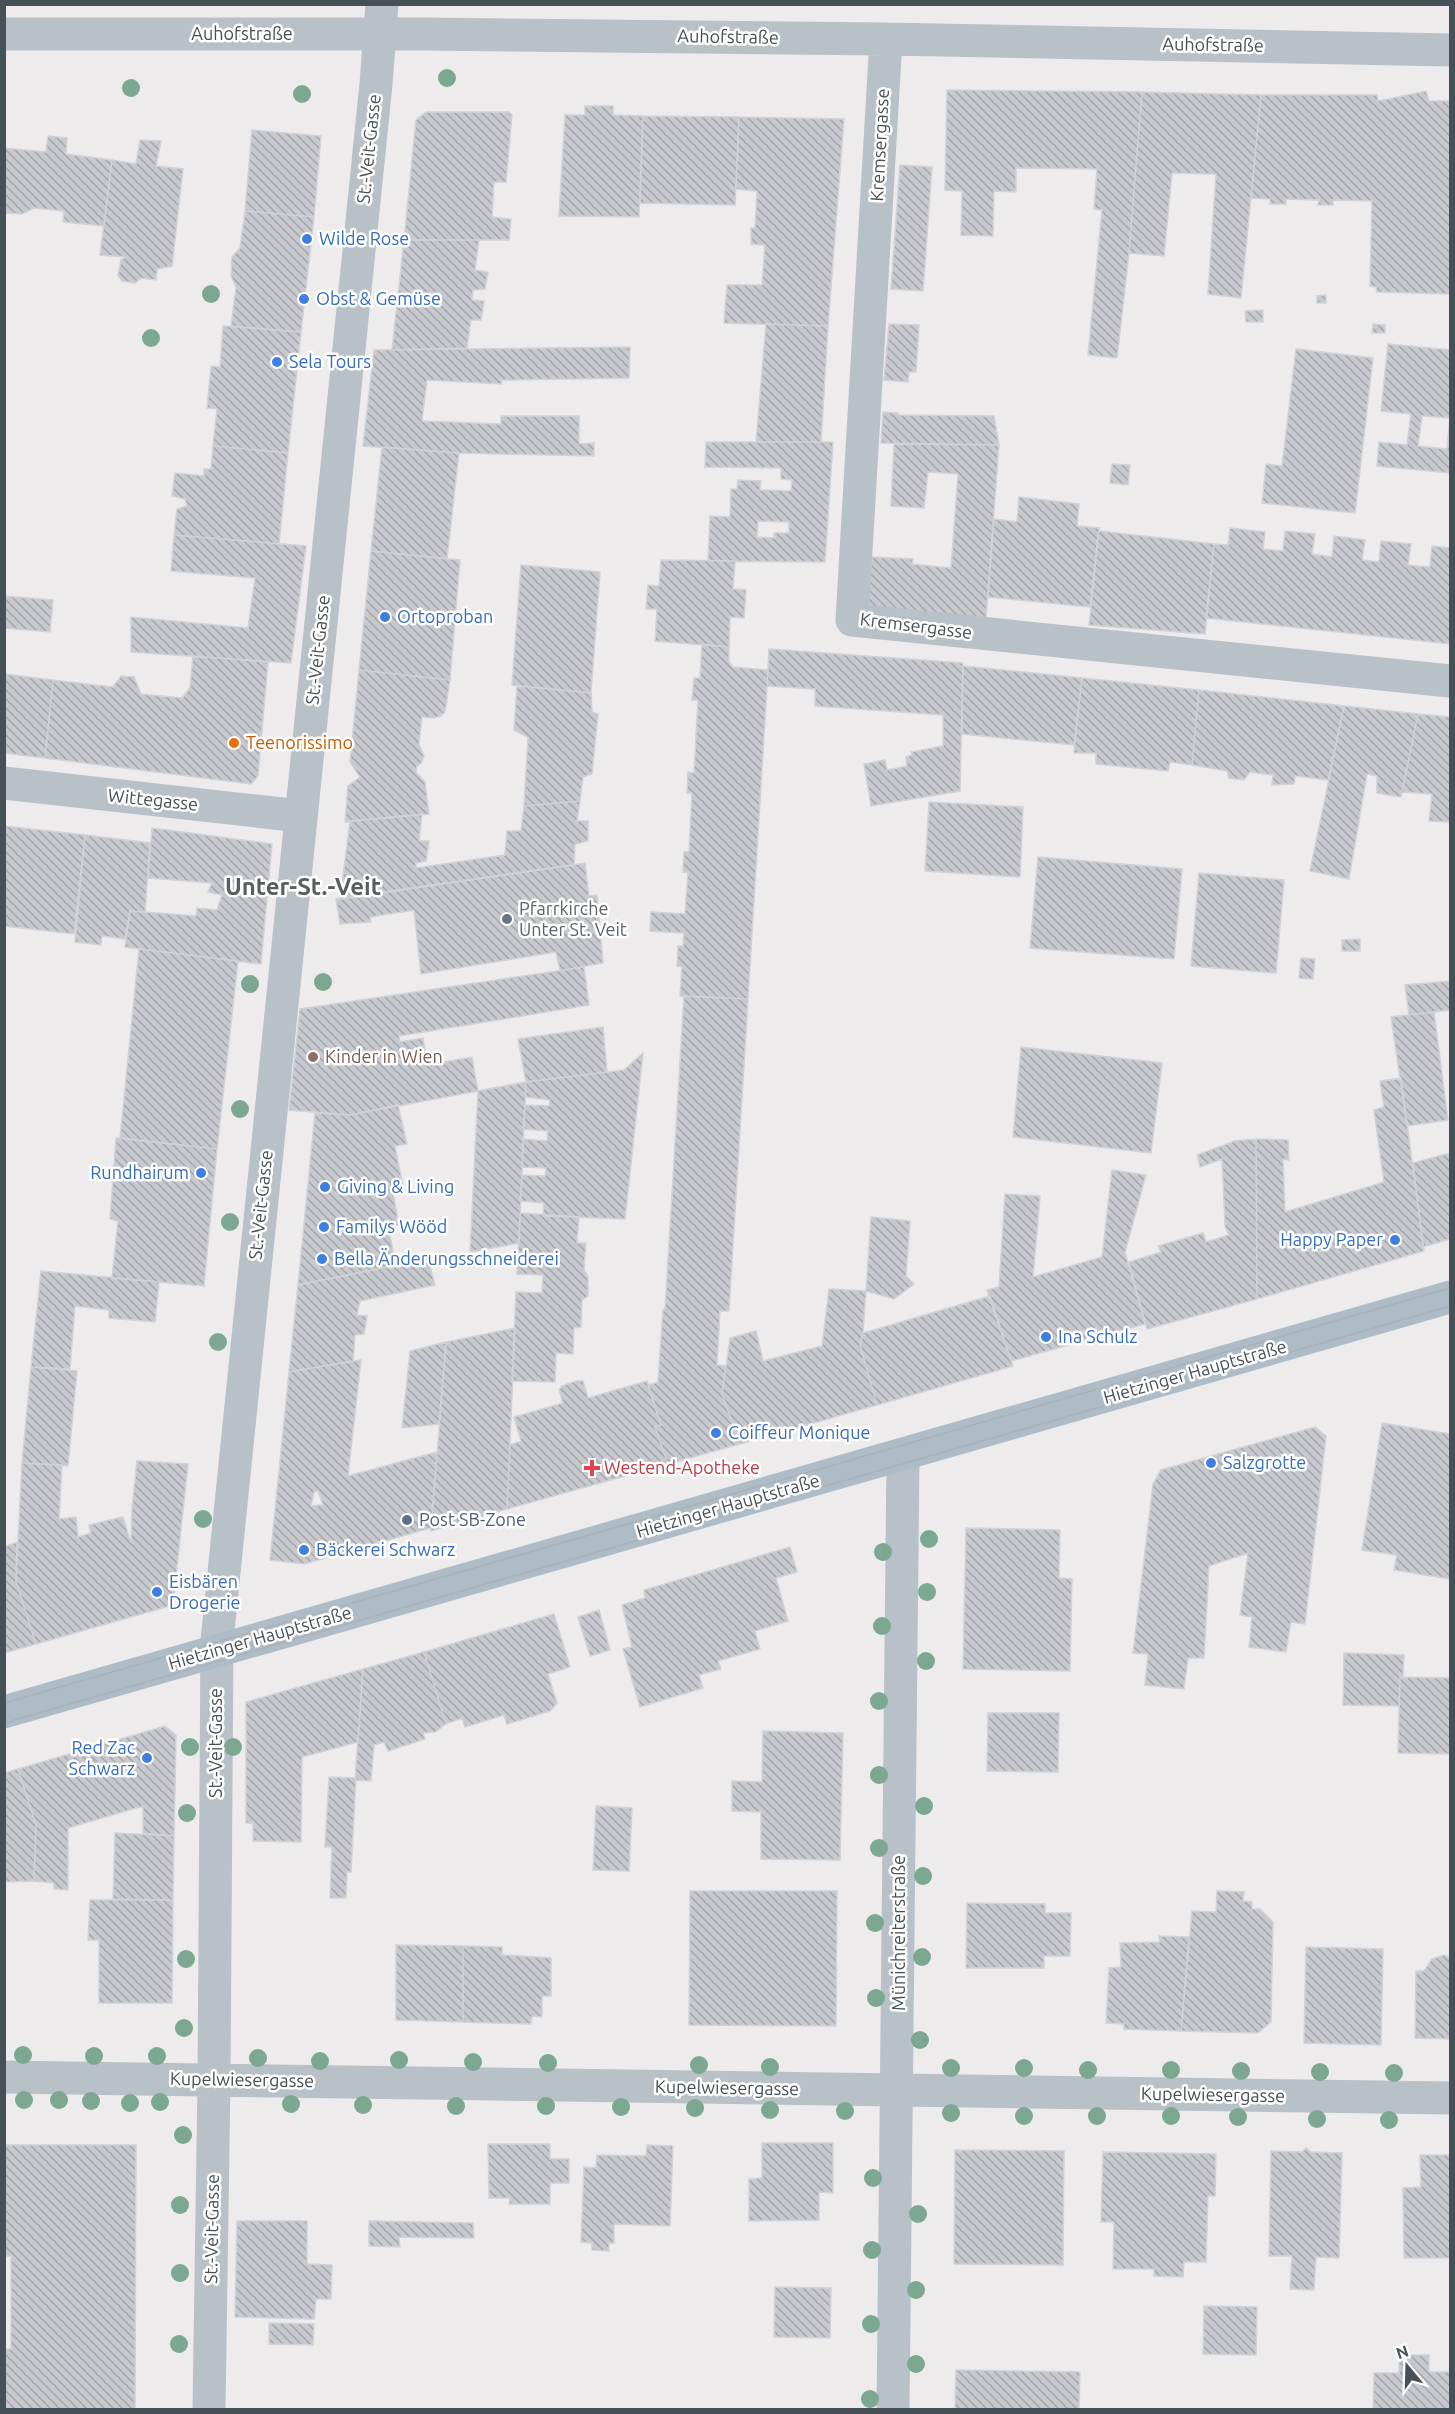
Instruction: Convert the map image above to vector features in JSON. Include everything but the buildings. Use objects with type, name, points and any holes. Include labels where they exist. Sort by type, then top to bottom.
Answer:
[{"type":"main road","name":"Hietzinger Hauptstraße","points":[[4,1712],[903,1457],[1450,1297]]},
{"type":"street","name":"Auhofstraße","points":[[4,34],[381,19],[886,39],[1450,50]]},
{"type":"street","name":"St.-Veit-Gasse","points":[[208,2409],[214,2080],[217,1651],[381,19]]},
{"type":"street","name":"Kremsergasse","points":[[886,39],[852,620],[1450,681]]},
{"type":"street","name":"Wittegasse","points":[[4,783],[300,816]]},
{"type":"street","name":"Münichreiterstraße","points":[[893,2409],[903,1457]]},
{"type":"street","name":"Kupelwiesergasse","points":[[4,2077],[1450,2098]]},
{"type":"tram line","points":[[4,1703],[1450,1288]]},
{"type":"tram line","points":[[4,1723],[1450,1306]]},
{"type":"place","name":"Wilde Rose","points":[[307,239]]},
{"type":"place","name":"Obst & Gemüse","points":[[304,299]]},
{"type":"place","name":"Sela Tours","points":[[277,362]]},
{"type":"place","name":"Ortoproban","points":[[385,617]]},
{"type":"place","name":"Teenorissimo","points":[[234,743]]},
{"type":"place","name":"Pfarrkirche Unter St. Veit","points":[[507,919]]},
{"type":"place","name":"Kinder in Wien","points":[[313,1057]]},
{"type":"place","name":"Rundhairum","points":[[201,1173]]},
{"type":"place","name":"Giving & Living","points":[[325,1187]]},
{"type":"place","name":"Familys Wööd","points":[[324,1227]]},
{"type":"place","name":"Happy Paper","points":[[1395,1240]]},
{"type":"place","name":"Bella Änderungsschneiderei","points":[[322,1259]]},
{"type":"place","name":"Ina Schulz","points":[[1046,1337]]},
{"type":"place","name":"Coiffeur Monique","points":[[716,1433]]},
{"type":"place","name":"Salzgrotte","points":[[1211,1463]]},
{"type":"place","name":"Westend-Apotheke","points":[[592,1468]]},
{"type":"place","name":"Post SB-Zone","points":[[407,1520]]},
{"type":"place","name":"Bäckerei Schwarz","points":[[304,1550]]},
{"type":"place","name":"Eisbären Drogerie","points":[[157,1592]]},
{"type":"place","name":"Red Zac Schwarz","points":[[147,1758]]},
{"type":"district","name":"Unter-St.-Veit","points":[[303,887]]}]
